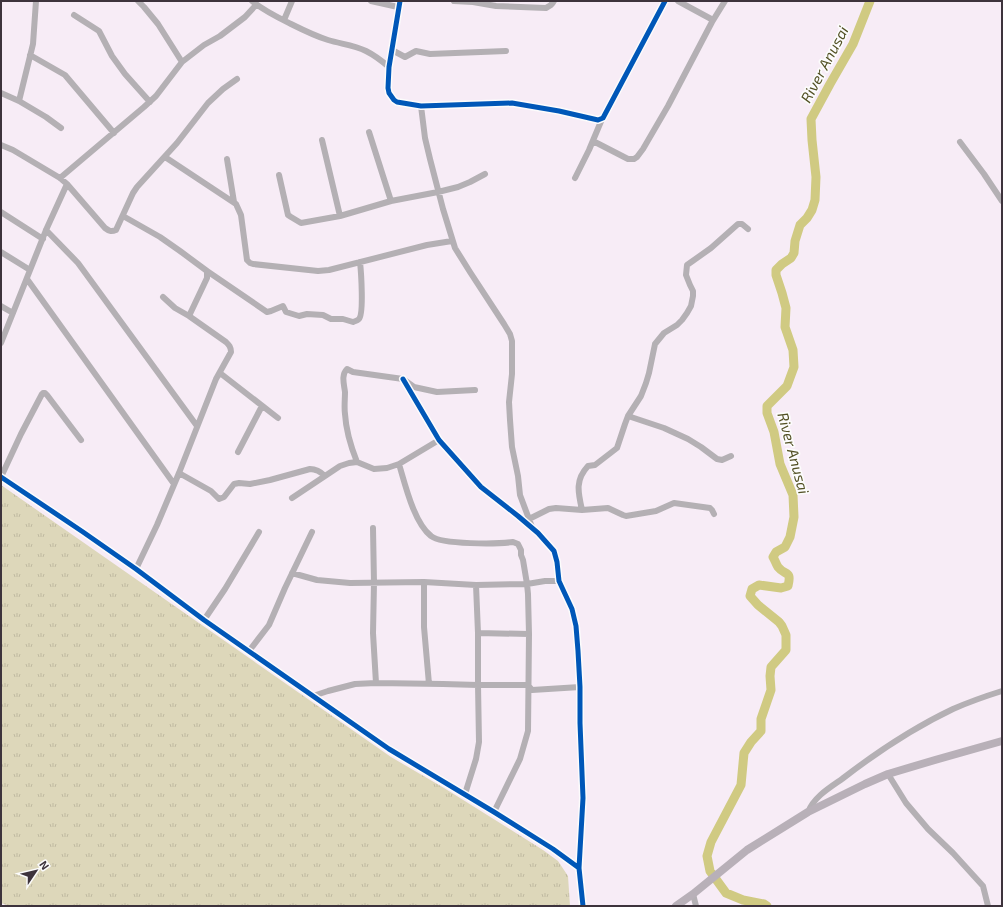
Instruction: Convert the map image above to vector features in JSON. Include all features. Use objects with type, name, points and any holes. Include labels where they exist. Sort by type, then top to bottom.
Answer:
[{"type":"main road","points":[[676,906],[747,850],[808,812],[888,774],[1002,741]]},
{"type":"street","points":[[19,101],[33,44],[36,1]]},
{"type":"street","points":[[138,1],[158,24],[182,62]]},
{"type":"street","points":[[284,20],[292,1]]},
{"type":"street","points":[[371,1],[399,4],[389,67],[388,88],[389,93],[397,102],[421,106],[512,103],[559,111],[598,120],[602,119]]},
{"type":"street","points":[[454,1],[473,2],[496,6],[546,8],[553,4],[554,1]]},
{"type":"street","points":[[575,178],[602,119],[665,1]]},
{"type":"street","points":[[678,1],[714,20]]},
{"type":"street","points":[[593,141],[628,159],[637,158],[668,106],[725,1]]},
{"type":"street","points":[[60,178],[150,102],[182,62],[245,17],[254,3],[276,17],[312,34],[365,51],[389,67]]},
{"type":"street","points":[[74,15],[99,30],[112,56],[125,74],[150,102]]},
{"type":"street","points":[[392,50],[405,57],[416,51],[430,54],[506,51]]},
{"type":"street","points":[[30,55],[65,75],[114,133]]},
{"type":"street","points":[[1,145],[13,150],[60,178],[105,228],[109,231],[113,231],[116,230],[137,187],[177,143],[208,104],[223,89],[237,79]]},
{"type":"street","points":[[1,93],[19,101],[61,128]]},
{"type":"street","points":[[421,106],[425,138],[438,192],[452,240],[458,253],[510,334],[512,341],[512,374],[509,402],[512,447],[520,495],[532,528]]},
{"type":"street","points":[[369,132],[391,201]]},
{"type":"street","points":[[322,140],[340,216]]},
{"type":"street","points":[[960,142],[1002,201]]},
{"type":"street","points":[[165,157],[234,202],[241,215],[247,260],[250,263],[318,271],[329,270],[452,240]]},
{"type":"street","points":[[227,159],[234,202]]},
{"type":"street","points":[[279,175],[288,215],[301,223],[340,216],[391,201],[458,187],[485,174]]},
{"type":"street","points":[[1,343],[46,230],[67,184]]},
{"type":"street","points":[[1,212],[43,239]]},
{"type":"street","points":[[123,216],[160,237],[267,312],[272,312],[283,306],[286,312],[299,316],[306,314],[323,314],[331,318],[353,322],[359,319],[361,310],[360,262]]},
{"type":"street","points":[[582,510],[578,491],[581,475],[588,466],[596,465],[617,448],[621,432],[628,416],[646,383],[654,344],[664,333],[682,320],[691,306],[693,291],[686,275],[687,265],[715,245],[738,224],[742,224],[748,229]]},
{"type":"street","points":[[46,230],[78,263],[197,426]]},
{"type":"street","points":[[1,252],[30,270]]},
{"type":"street","points":[[189,316],[207,278],[207,271]]},
{"type":"street","points":[[27,279],[174,484]]},
{"type":"street","points":[[136,569],[179,473],[216,379],[231,352],[230,346],[226,342],[175,308],[163,297]]},
{"type":"street","points":[[1,306],[13,313]]},
{"type":"street","points":[[357,462],[350,445],[345,413],[343,374],[347,368],[353,372],[403,380],[414,387],[437,392],[475,390]]},
{"type":"street","points":[[220,373],[278,418]]},
{"type":"street","points":[[403,380],[439,440],[481,487],[538,533],[554,551],[558,562],[559,581],[572,609],[576,626],[578,651],[583,798],[579,868],[583,906]]},
{"type":"street","points":[[81,440],[47,395],[43,393],[21,434],[1,477],[136,569],[204,620],[389,749],[494,812],[553,849],[579,868]]},
{"type":"street","points":[[238,452],[262,406]]},
{"type":"street","points":[[628,416],[664,428],[688,439],[717,459],[726,460],[731,456]]},
{"type":"street","points":[[292,498],[340,466],[357,462],[374,469],[392,467],[439,440]]},
{"type":"street","points":[[399,464],[408,495],[416,514],[427,532],[432,537],[438,540],[452,542],[514,542],[520,546],[521,555],[524,560],[528,594],[529,634],[528,731],[520,759],[494,812]]},
{"type":"street","points":[[179,473],[211,490],[219,499],[224,497],[236,483],[250,484],[310,469],[319,471],[325,476]]},
{"type":"street","points":[[529,519],[552,509],[582,510],[608,508],[626,516],[656,511],[674,502],[710,508],[714,514]]},
{"type":"street","points":[[373,528],[373,633],[376,683]]},
{"type":"street","points":[[204,620],[259,532]]},
{"type":"street","points":[[249,651],[269,625],[312,532]]},
{"type":"street","points":[[292,573],[317,580],[374,583],[424,582],[476,585],[527,584],[545,581],[559,581]]},
{"type":"street","points":[[424,582],[424,627],[429,684]]},
{"type":"street","points":[[465,794],[476,759],[479,742],[476,585]]},
{"type":"street","points":[[478,633],[529,634]]},
{"type":"street","points":[[313,696],[328,690],[355,684],[528,685]]},
{"type":"street","points":[[528,685],[532,690],[580,687]]},
{"type":"street","points":[[808,812],[811,805],[818,797],[864,762],[902,737],[955,708],[1002,691]]},
{"type":"street","points":[[888,774],[906,803],[928,829],[953,853],[983,886],[988,906]]},
{"type":"street","points":[[693,894],[696,906]]},
{"type":"green space","points":[[1,485],[391,757],[444,788],[558,861],[568,876],[570,906],[9,906],[1,903]]},
{"type":"waterway","name":"River Anusai","points":[[767,906],[764,904],[743,900],[726,893],[710,871],[707,856],[711,842],[741,785],[744,753],[761,731],[761,719],[771,690],[771,667],[786,650],[786,635],[782,626],[750,596],[752,589],[759,585],[781,588],[788,586],[789,581],[788,575],[778,567],[773,557],[776,552],[785,547],[790,537],[794,517],[793,495],[780,464],[774,432],[767,413],[767,406],[787,386],[794,367],[793,350],[785,327],[786,308],[776,275],[776,270],[791,258],[794,253],[795,241],[800,225],[812,210],[815,200],[816,177],[811,119],[853,44],[870,1]]},
{"type":"cycle path","points":[[400,1],[389,67],[388,88],[389,93],[397,102],[421,106],[512,103],[559,111],[598,120],[603,118],[665,1]]},
{"type":"cycle path","points":[[403,379],[439,440],[481,487],[538,533],[554,551],[559,581],[572,609],[576,626],[580,687],[583,798],[579,868],[583,906]]},
{"type":"cycle path","points":[[1,477],[136,569],[204,620],[389,749],[494,812],[553,849],[579,868]]}]
